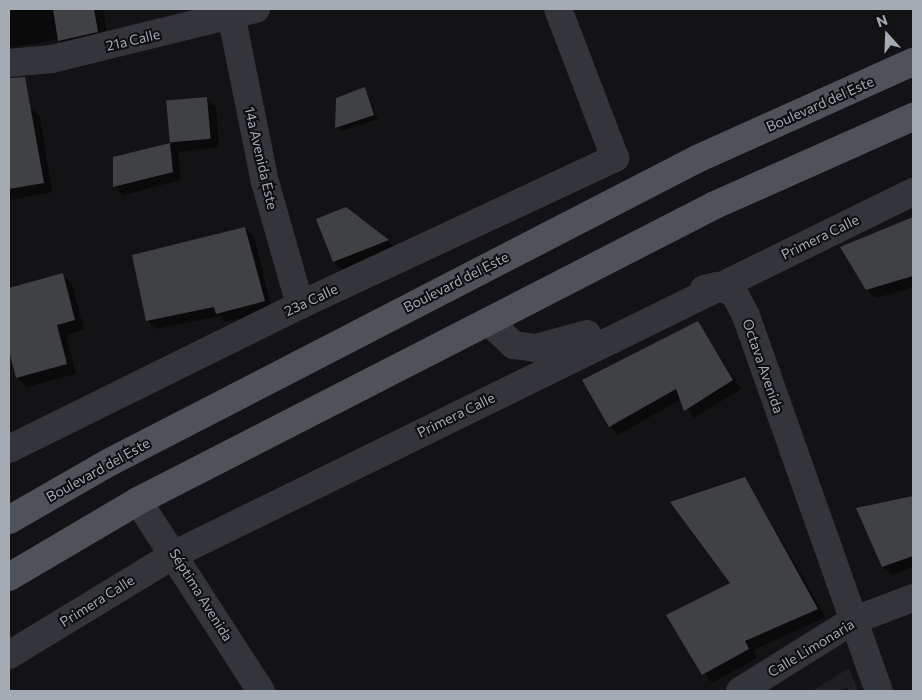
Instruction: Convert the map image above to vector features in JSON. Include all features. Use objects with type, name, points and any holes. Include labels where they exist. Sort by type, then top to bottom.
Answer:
[{"type":"main road","name":"Boulevard del Este","points":[[9,520],[231,399],[697,159],[913,62]]},
{"type":"main road","points":[[9,577],[138,501],[715,205],[913,117]]},
{"type":"street","name":"23a Calle","points":[[9,449],[300,305],[615,158],[558,9]]},
{"type":"street","name":"21a Calle","points":[[9,63],[52,59],[239,11]]},
{"type":"street","name":"14a Avenida Este","points":[[239,11],[265,182],[300,305]]},
{"type":"street","name":"Primera Calle","points":[[9,655],[175,554],[717,286],[913,192]]},
{"type":"street","points":[[489,322],[514,344],[562,344],[679,296],[717,286]]},
{"type":"street","name":"Octava Avenida","points":[[717,286],[734,294],[746,316],[852,622],[879,691]]},
{"type":"street","name":"Séptima Avenida","points":[[138,501],[175,554],[261,691]]},
{"type":"street","name":"Calle Limonaria","points":[[740,691],[852,622],[913,598]]},
{"type":"shaded area","points":[[849,668],[858,691],[812,691]]},
{"type":"building","points":[[53,9],[94,9],[98,32],[58,41]]},
{"type":"building","points":[[25,77],[44,183],[9,189],[9,78]]},
{"type":"building","points":[[365,87],[374,115],[335,128],[336,98]]},
{"type":"building","points":[[207,97],[211,139],[170,142],[166,101]]},
{"type":"building","points":[[170,143],[173,172],[113,187],[113,157]]},
{"type":"building","points":[[346,207],[389,240],[333,262],[316,219]]},
{"type":"building","points":[[913,217],[913,276],[866,290],[840,247]]},
{"type":"building","points":[[245,227],[265,301],[216,314],[214,307],[146,321],[132,255]]},
{"type":"building","points":[[63,273],[75,320],[57,325],[67,364],[16,378],[9,351],[9,288]]},
{"type":"building","points":[[698,321],[733,380],[684,411],[676,389],[609,427],[582,380]]},
{"type":"building","points":[[745,477],[818,609],[745,641],[749,649],[702,675],[666,615],[730,583],[670,502]]},
{"type":"building","points":[[913,496],[913,556],[882,567],[856,508]]}]
